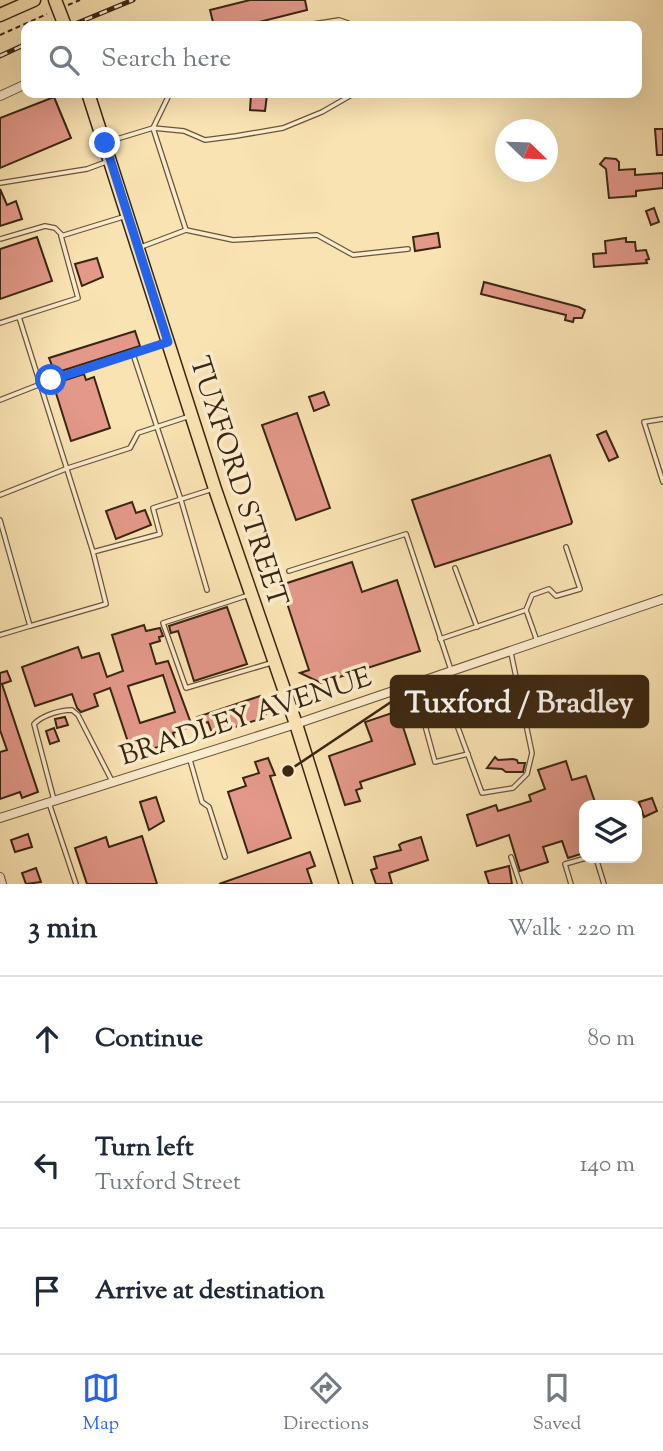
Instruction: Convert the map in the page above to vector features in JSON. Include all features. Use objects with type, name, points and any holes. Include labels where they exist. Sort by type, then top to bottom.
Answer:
[{"type":"main road","points":[[0,15],[34,0]]},
{"type":"main road","name":"TUXFORD STREET","points":[[90,98],[346,884]]},
{"type":"street","points":[[0,96],[21,86]]},
{"type":"street","name":"BRADLEY AVENUE","points":[[0,818],[296,724],[663,599]]},
{"type":"street","points":[[0,877],[2,884]]},
{"type":"lane","points":[[168,98],[153,128],[186,230]]},
{"type":"lane","points":[[105,143],[153,128],[184,131],[205,140],[283,128],[322,112],[346,98]]},
{"type":"lane","points":[[0,183],[87,169],[111,160]]},
{"type":"lane","points":[[62,235],[128,216]]},
{"type":"lane","points":[[0,239],[45,226],[55,228],[62,235],[78,298],[0,323]]},
{"type":"lane","points":[[139,248],[186,230],[233,240],[317,235],[353,255],[408,249]]},
{"type":"lane","points":[[0,635],[106,604],[68,468],[19,317]]},
{"type":"lane","points":[[0,400],[168,342]]},
{"type":"lane","points":[[133,354],[158,426],[207,590]]},
{"type":"lane","points":[[0,495],[68,468],[130,448],[138,433],[192,416]]},
{"type":"lane","points":[[663,419],[644,422],[663,482]]},
{"type":"lane","points":[[93,552],[159,534],[153,508],[215,489]]},
{"type":"lane","points":[[0,520],[30,626]]},
{"type":"lane","points":[[289,571],[406,534],[451,671]]},
{"type":"lane","points":[[537,642],[526,610],[531,595],[549,589],[556,596],[580,589],[566,547]]},
{"type":"lane","points":[[456,568],[477,627]]},
{"type":"lane","points":[[251,594],[163,623],[186,688],[273,662]]},
{"type":"lane","points":[[440,639],[526,610]]},
{"type":"lane","points":[[439,676],[482,793],[513,788],[527,774],[532,753],[511,651]]},
{"type":"lane","points":[[414,684],[435,762],[468,754]]},
{"type":"lane","points":[[76,884],[52,802],[34,724],[37,720],[63,710],[72,710],[78,715],[113,783]]},
{"type":"lane","points":[[189,758],[202,802],[209,807],[225,857]]},
{"type":"lane","points":[[511,857],[520,884]]},
{"type":"lane","points":[[571,884],[565,864],[579,860]]},
{"type":"lane","points":[[598,863],[604,884]]},
{"type":"path","points":[[27,21],[57,5],[80,0]]},
{"type":"path","points":[[0,35],[21,24]]},
{"type":"building","points":[[250,0],[305,0],[307,10],[263,21],[213,21],[210,10]]},
{"type":"building","points":[[54,98],[71,138],[0,168],[0,118]]},
{"type":"building","points":[[251,98],[267,98],[265,111],[250,110]]},
{"type":"building","points":[[655,129],[663,129],[663,155],[657,155]]},
{"type":"building","points":[[605,158],[616,159],[619,162],[619,170],[635,169],[635,175],[663,173],[663,188],[636,191],[636,196],[609,198],[606,169],[600,164]]},
{"type":"building","points":[[0,189],[7,205],[16,201],[22,219],[0,226]]},
{"type":"building","points":[[654,208],[659,222],[651,225],[646,211]]},
{"type":"building","points":[[438,233],[440,247],[415,251],[413,237]]},
{"type":"building","points":[[37,237],[52,281],[0,299],[0,249]]},
{"type":"building","points":[[626,238],[626,242],[635,242],[636,251],[646,250],[649,259],[646,260],[647,263],[594,267],[593,254],[606,253],[605,241]]},
{"type":"building","points":[[97,258],[103,277],[82,286],[75,264]]},
{"type":"building","points":[[484,282],[585,310],[582,318],[574,318],[573,322],[565,320],[566,315],[481,294]]},
{"type":"building","points":[[135,331],[140,346],[55,373],[49,358]]},
{"type":"building","points":[[84,374],[86,380],[94,377],[110,428],[71,441],[55,390],[62,388],[59,382]]},
{"type":"building","points":[[324,392],[329,405],[314,411],[309,397]]},
{"type":"building","points":[[297,413],[330,508],[296,520],[262,425]]},
{"type":"building","points":[[606,431],[618,457],[609,461],[597,435]]},
{"type":"building","points":[[550,455],[571,524],[435,567],[412,500]]},
{"type":"building","points":[[132,502],[136,513],[145,510],[151,525],[116,539],[106,511]]},
{"type":"building","points":[[352,562],[362,592],[397,580],[420,651],[321,683],[300,673],[309,670],[281,585]]},
{"type":"building","points":[[227,607],[247,664],[194,681],[178,631],[171,633],[169,626]]},
{"type":"building","points":[[144,625],[146,631],[160,628],[163,636],[159,637],[160,641],[150,644],[156,664],[168,661],[192,726],[173,733],[175,741],[149,750],[151,755],[142,758],[140,752],[132,754],[110,688],[94,694],[98,706],[81,712],[72,694],[35,706],[22,667],[78,647],[82,658],[99,653],[107,677],[123,671],[112,635]],"holes":[[[163,675],[175,712],[140,723],[128,686]]]},
{"type":"building","points":[[7,671],[11,681],[2,684],[38,792],[22,798],[20,792],[0,799],[0,752],[7,750],[0,730],[0,673]]},
{"type":"building","points":[[260,696],[266,714],[263,718],[216,733],[212,733],[208,722],[200,725],[197,717]]},
{"type":"building","points":[[398,711],[415,764],[360,782],[362,788],[356,790],[360,801],[345,805],[329,756],[372,741],[365,722]]},
{"type":"building","points":[[65,717],[68,725],[57,728],[55,719]]},
{"type":"building","points":[[54,728],[59,741],[50,744],[46,731]]},
{"type":"building","points":[[495,757],[498,760],[513,759],[518,763],[525,763],[523,772],[487,768]]},
{"type":"building","points":[[268,758],[275,775],[270,776],[291,838],[248,853],[228,792],[246,786],[243,778],[259,773],[255,762]]},
{"type":"building","points":[[566,761],[572,780],[586,776],[594,800],[579,800],[579,855],[568,858],[562,841],[543,847],[548,862],[520,871],[509,835],[477,846],[467,815],[496,805],[498,811],[531,801],[529,795],[545,789],[538,770]]},
{"type":"building","points":[[156,797],[164,821],[149,830],[140,802]]},
{"type":"building","points":[[652,798],[657,811],[644,817],[642,801]]},
{"type":"building","points":[[28,834],[32,847],[15,852],[11,840]]},
{"type":"building","points":[[142,836],[157,884],[87,884],[75,848],[106,837],[109,847]]},
{"type":"building","points":[[421,837],[428,860],[389,873],[392,884],[376,884],[371,870],[377,868],[374,857],[401,850],[399,845],[402,843]]},
{"type":"building","points":[[310,852],[315,866],[307,869],[312,884],[219,884]]},
{"type":"building","points":[[509,866],[512,884],[489,884],[485,872]]},
{"type":"building","points":[[36,868],[41,882],[26,884],[22,873]]},
{"type":"railway","points":[[82,21],[133,0]]},
{"type":"railway","points":[[0,56],[21,46]]},
{"type":"place","name":"Tuxford / Bradley","points":[[288,771]]},
{"type":"route","points":[[51,380],[168,342],[105,143]]}]
